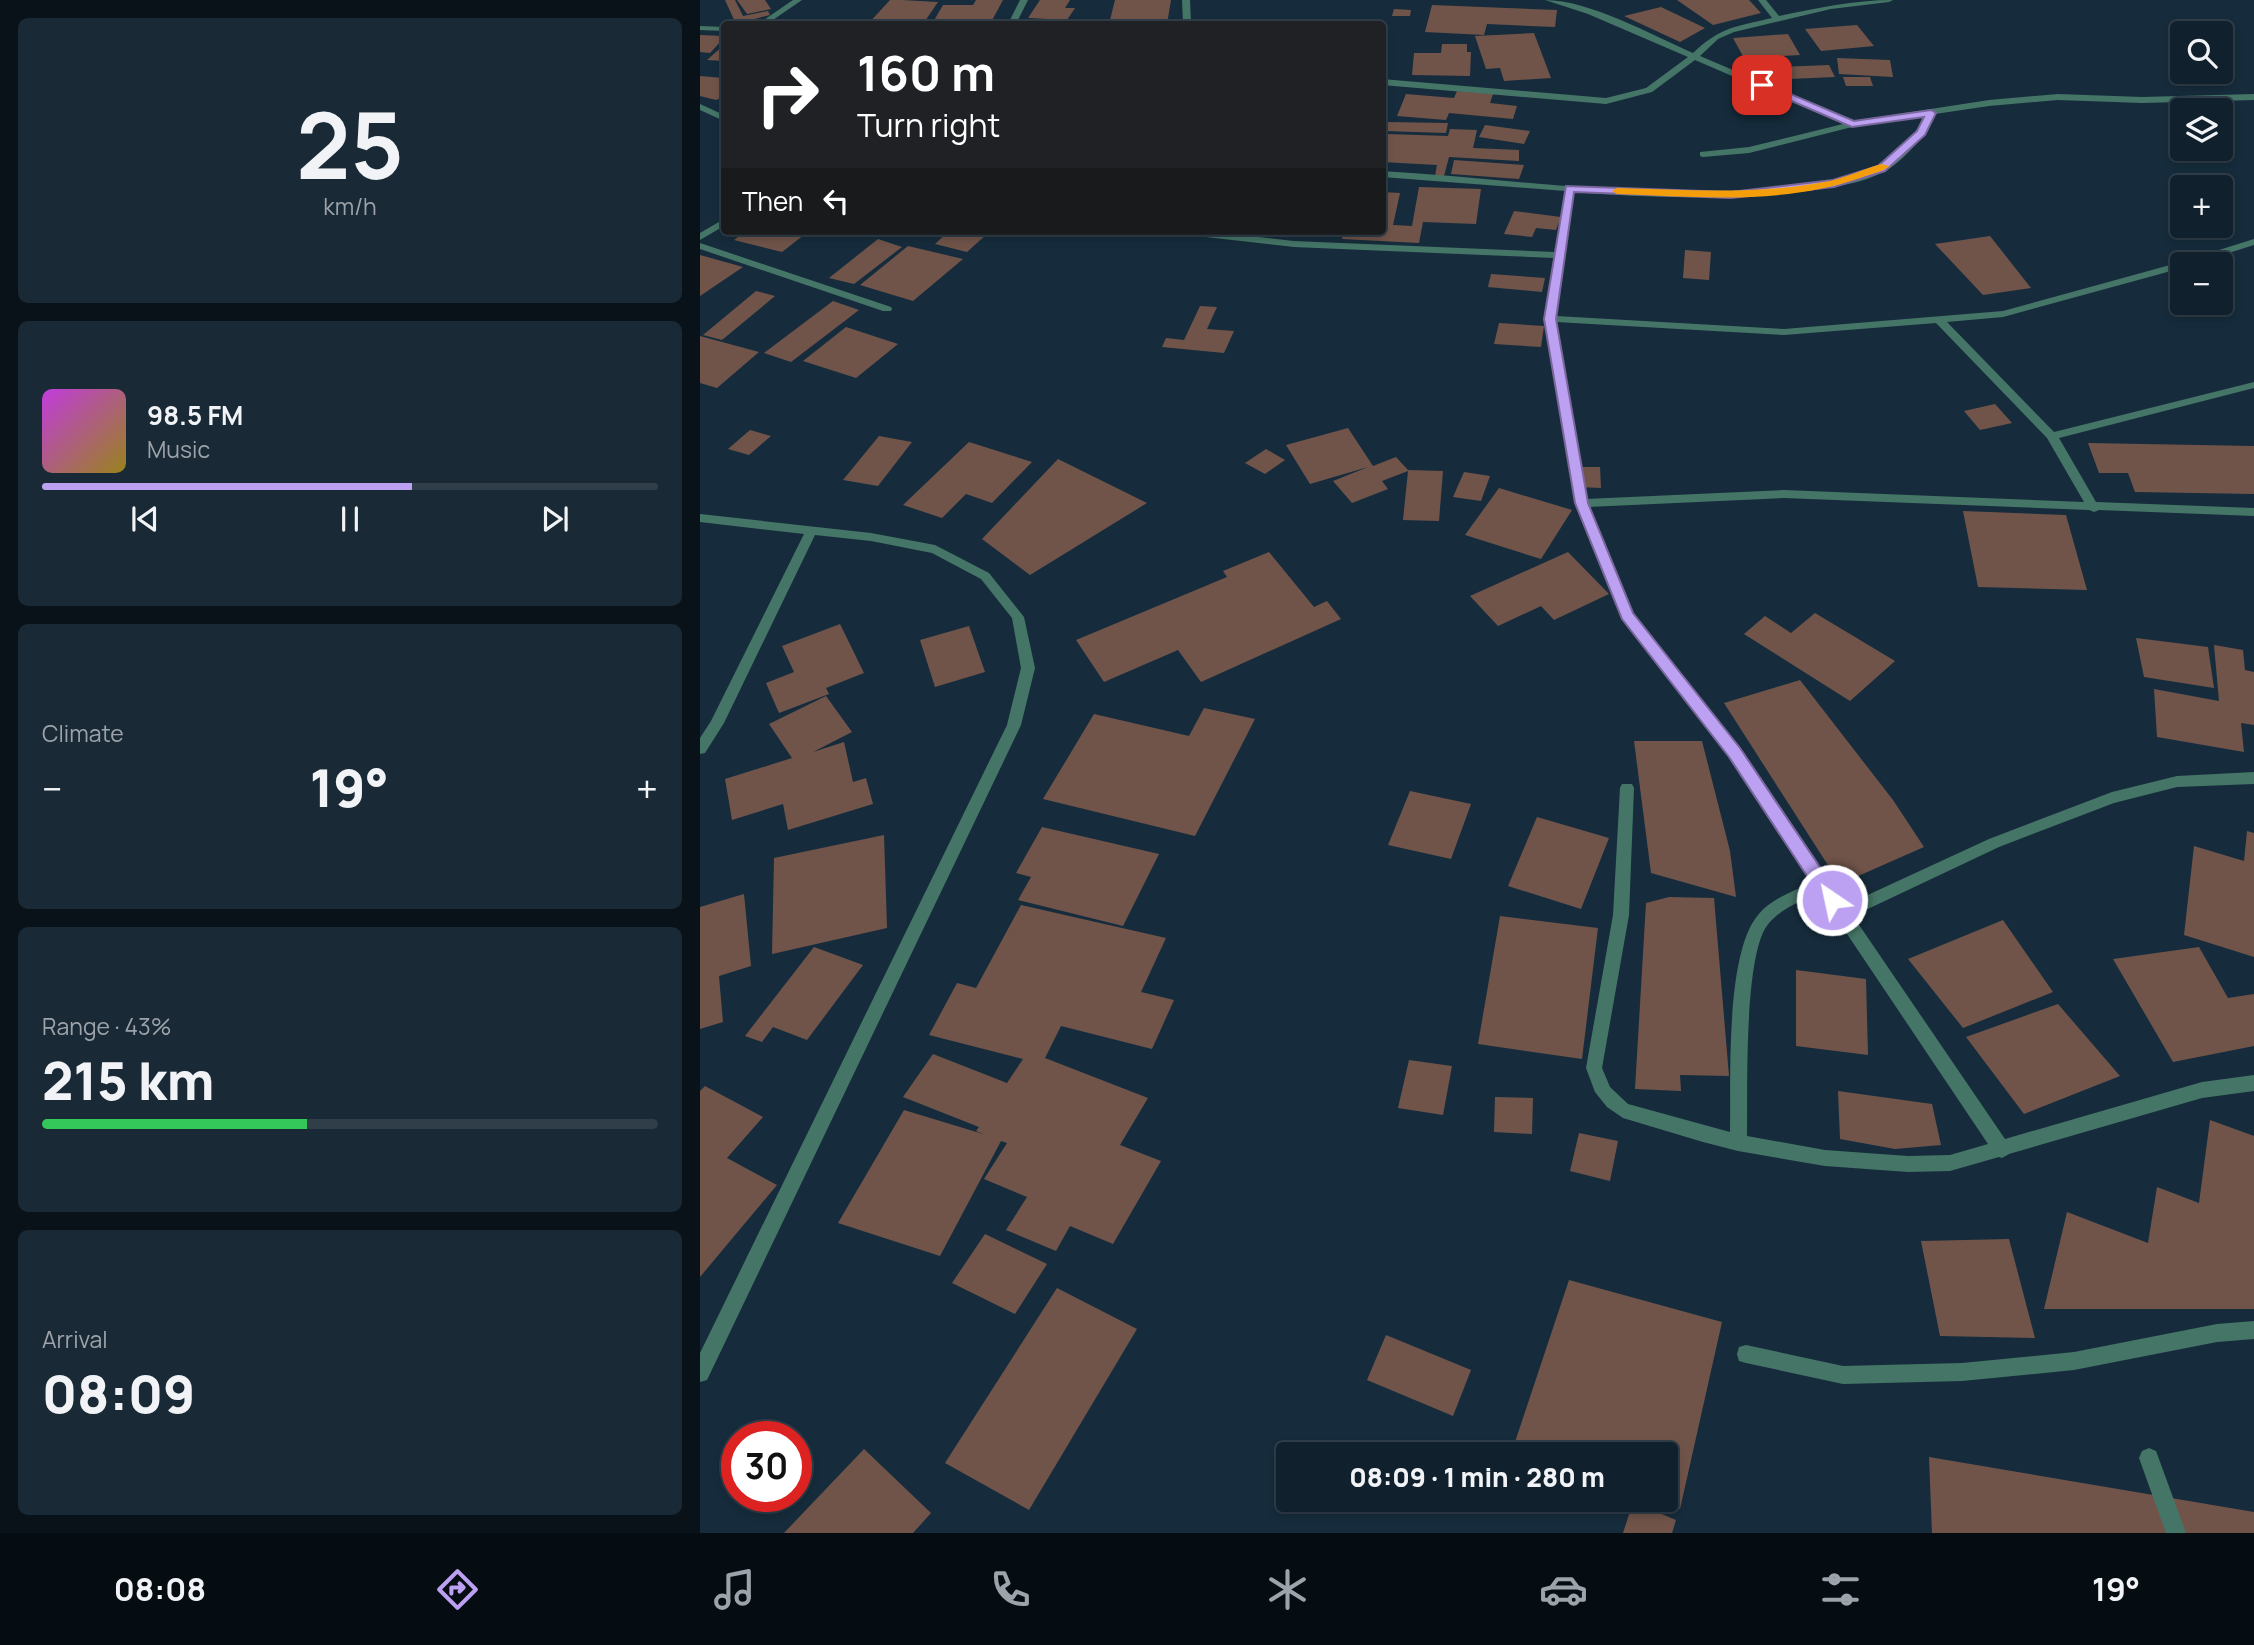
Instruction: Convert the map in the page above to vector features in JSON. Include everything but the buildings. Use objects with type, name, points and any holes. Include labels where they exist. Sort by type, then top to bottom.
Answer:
[{"type":"street","points":[[766,21],[798,0]]},
{"type":"street","points":[[1014,21],[1024,0]]},
{"type":"street","points":[[1186,0],[1186,21]]},
{"type":"street","points":[[1549,0],[1591,12],[1852,124]]},
{"type":"street","points":[[1762,0],[1777,19]]},
{"type":"street","points":[[1386,82],[1606,102],[1648,90],[1720,33],[1831,7],[1889,0]]},
{"type":"street","points":[[700,27],[721,29]]},
{"type":"street","points":[[1703,154],[1749,150],[1852,124],[2058,97],[2142,100],[2254,97]]},
{"type":"street","points":[[700,107],[721,116]]},
{"type":"street","points":[[1386,174],[1570,189],[1731,195],[1834,184],[1881,169],[1922,133],[1931,113]]},
{"type":"street","points":[[1570,189],[1550,319],[1581,503],[1627,615],[1734,752],[2002,1150]]},
{"type":"street","points":[[700,237],[721,224]]},
{"type":"street","points":[[1214,235],[1294,244],[1559,255]]},
{"type":"street","points":[[2224,252],[2254,242]]},
{"type":"street","points":[[700,246],[887,309]]},
{"type":"street","points":[[1550,319],[1784,331],[2003,314],[2170,269]]},
{"type":"street","points":[[1938,319],[2052,436],[2094,508]]},
{"type":"street","points":[[2052,436],[2254,385]]},
{"type":"street","points":[[1581,503],[1784,494],[2094,508],[2254,512]]},
{"type":"street","points":[[700,518],[871,537],[935,549],[985,576],[1018,617],[1028,668],[1014,724],[700,1373]]},
{"type":"street","points":[[700,749],[717,723],[811,531]]},
{"type":"street","points":[[1842,915],[1959,857],[2051,821],[2155,786],[2254,778]]},
{"type":"street","points":[[1627,788],[1621,915],[1594,1068],[1598,1085],[1609,1100],[1623,1110],[1738,1143],[1863,1164],[1906,1166],[1950,1163],[2202,1090],[2254,1083]]},
{"type":"street","points":[[1738,1143],[1745,977],[1750,948],[1760,922],[1769,914],[1779,906],[1822,885]]},
{"type":"street","points":[[1746,1354],[1843,1375],[1962,1372],[2074,1362],[2217,1333],[2254,1330]]},
{"type":"street","points":[[2149,1458],[2176,1533]]},
{"type":"slow traffic","points":[[1617,191],[1731,195],[1783,191],[1834,184],[1885,166]]},
{"type":"route","points":[[1762,85],[1852,124],[1931,113],[1922,133],[1881,169],[1834,184],[1731,195],[1570,189],[1550,319],[1581,503],[1627,615],[1734,752],[1832,900]]}]
